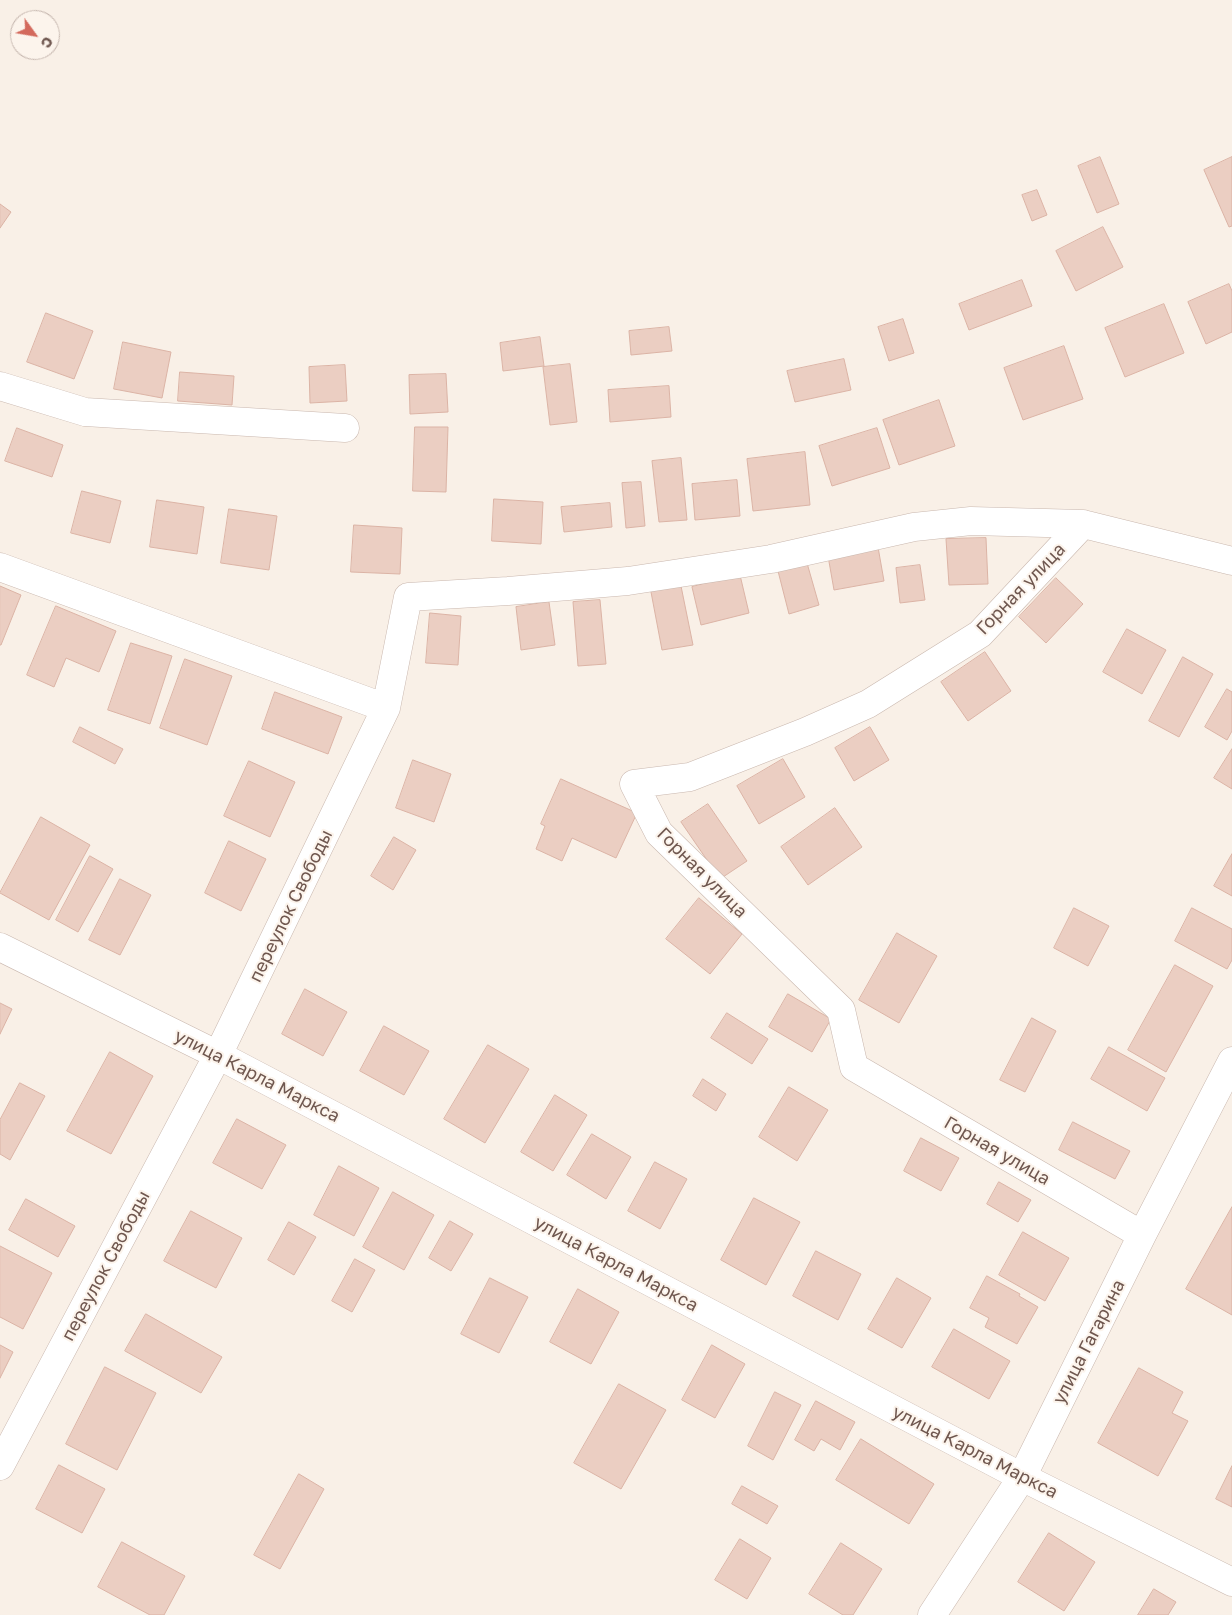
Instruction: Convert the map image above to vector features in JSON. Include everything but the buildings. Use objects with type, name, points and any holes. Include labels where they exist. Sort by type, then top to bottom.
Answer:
[{"type":"street","points":[[0,386],[85,412],[345,428]]},
{"type":"street","name":"переулок Свободы","points":[[0,1466],[218,1055],[386,708],[408,597],[628,581],[772,559],[914,527],[971,520],[1083,524]]},
{"type":"street","points":[[1083,524],[1232,561]]},
{"type":"street","name":"Горная улица","points":[[1083,524],[980,634],[868,704],[805,732],[690,777],[634,784],[659,833],[841,1010],[854,1067],[1142,1235]]},
{"type":"street","points":[[0,567],[386,708]]},
{"type":"street","name":"улица Карла Маркса","points":[[0,947],[218,1055],[1022,1477],[1232,1582]]},
{"type":"street","name":"улица Гагарина","points":[[932,1615],[1022,1477],[1142,1235],[1232,1060]]}]
